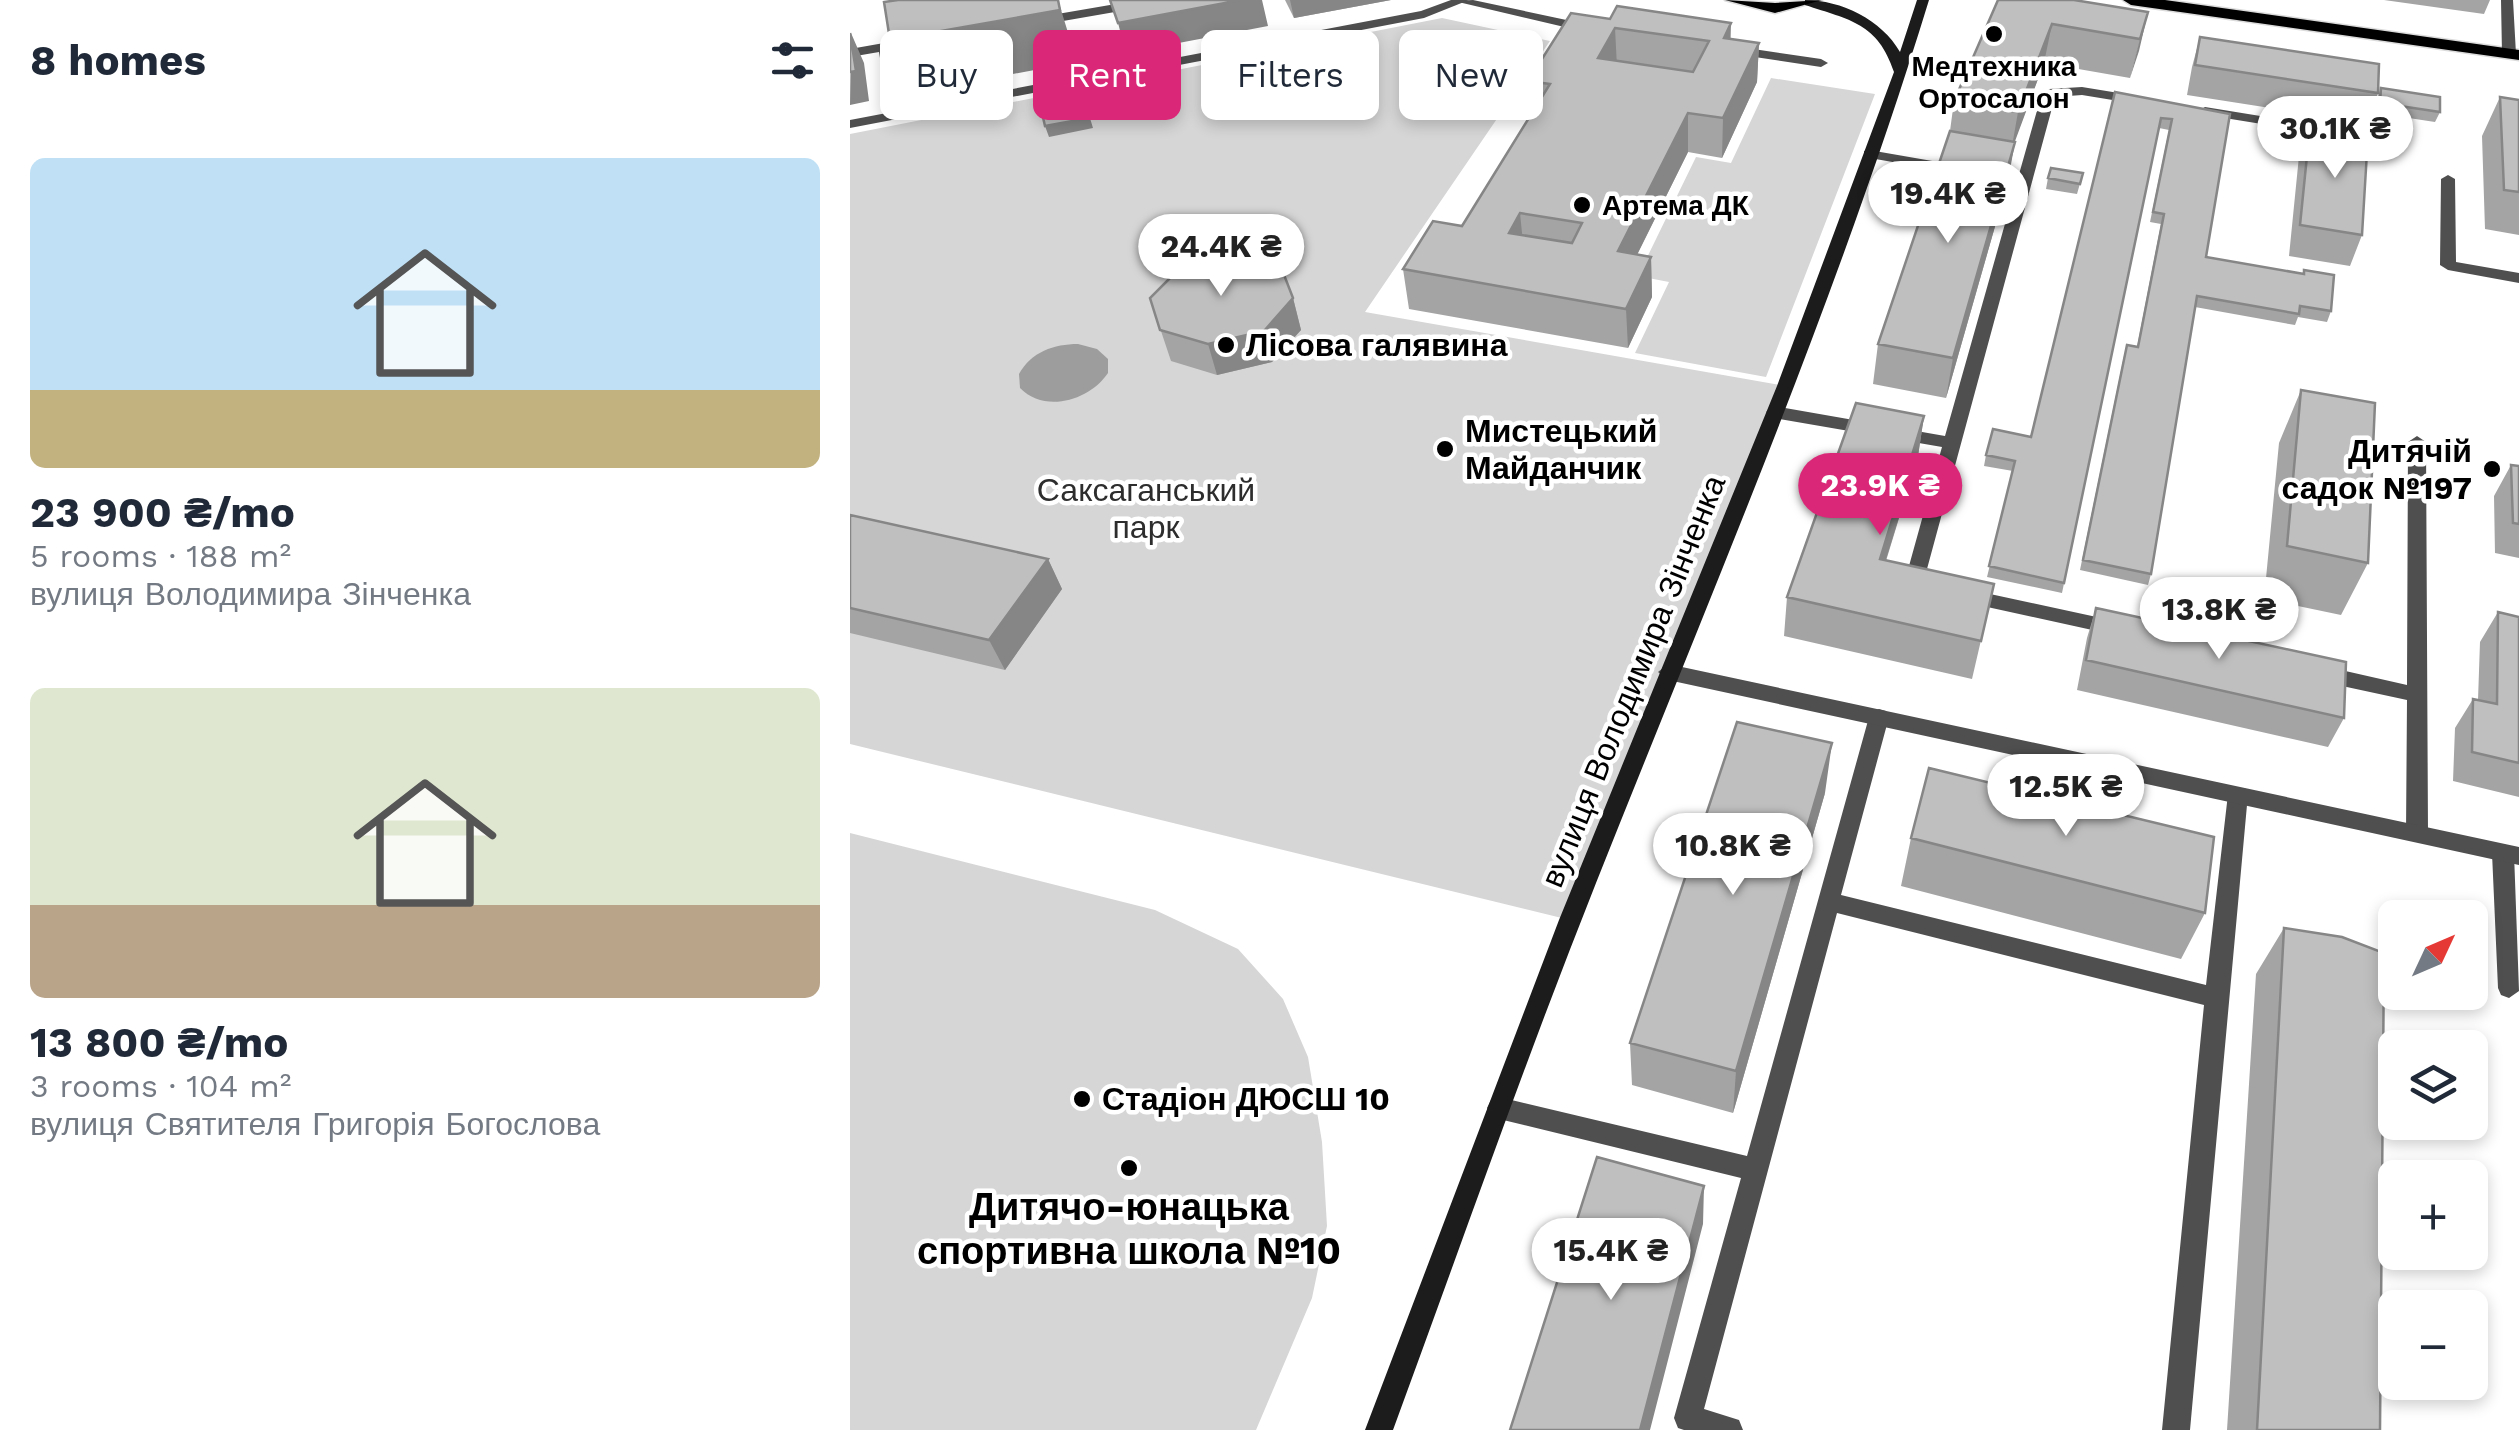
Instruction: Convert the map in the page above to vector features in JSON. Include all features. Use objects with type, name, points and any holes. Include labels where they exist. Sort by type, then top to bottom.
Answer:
[{"type":"main road","points":[[1732,0],[1775,8],[1812,1],[1869,23],[1894,43],[1901,72]]},
{"type":"main road","name":"вулиця Володимира Зінченка","points":[[1379,1430],[1668,672],[1774,412],[1901,72],[1923,0]]},
{"type":"main road","points":[[2131,0],[2514,54]]},
{"type":"street","points":[[1032,22],[1161,0]]},
{"type":"street","points":[[2507,0],[2514,54]]},
{"type":"street","points":[[1013,92],[1424,14],[1462,1],[1598,30]]},
{"type":"street","points":[[1710,46],[1821,63]]},
{"type":"street","points":[[850,53],[880,48]]},
{"type":"street","points":[[1932,588],[1913,584],[1952,443],[2015,179],[2049,93],[2058,89],[2082,90],[2146,101]]},
{"type":"street","points":[[2180,107],[2344,133]]},
{"type":"street","points":[[850,124],[880,118]]},
{"type":"street","points":[[1869,154],[1986,174]]},
{"type":"street","points":[[2448,179],[2448,266],[2519,278]]},
{"type":"street","points":[[1774,412],[1952,443]]},
{"type":"street","points":[[2416,442],[2418,833]]},
{"type":"street","points":[[1952,592],[2126,631]]},
{"type":"street","points":[[2299,669],[2415,694]]},
{"type":"street","points":[[1668,672],[2511,854],[2509,988]]},
{"type":"street","points":[[1729,1430],[1688,1418],[1878,717]]},
{"type":"street","points":[[2176,1430],[2238,794]]},
{"type":"street","points":[[1827,902],[2216,998]]},
{"type":"street","points":[[1499,1108],[1754,1169]]},
{"type":"green space","name":"Саксаганський парк","points":[[1442,18],[1498,30],[1399,30],[1399,120],[1496,120],[1365,312],[1785,386],[1570,920],[850,744],[850,134],[921,120],[1013,120],[1013,102],[1033,98],[1033,120],[1181,120],[1181,69],[1201,65],[1201,120],[1379,120],[1379,30]]},
{"type":"green space","points":[[1771,78],[1875,94],[1766,377],[1635,353],[1669,282],[1638,276],[1696,157],[1731,163]]},
{"type":"green space","name":"Стадіон ДЮСШ 10","points":[[850,833],[1155,910],[1238,949],[1283,999],[1308,1057],[1322,1142],[1327,1226],[1312,1298],[1256,1430],[850,1430]]},
{"type":"shaded area","points":[[1078,344],[1097,349],[1108,359],[1108,373],[1090,390],[1054,402],[1030,396],[1020,388],[1019,374],[1037,355]]},
{"type":"building","points":[[1058,0],[1060,10],[947,30],[888,30],[884,2]]},
{"type":"building","points":[[1110,0],[1241,0],[1118,23]]},
{"type":"building","points":[[1998,0],[2074,0],[2148,12],[2140,39],[2052,24],[2018,112],[1954,101]]},
{"type":"building","name":"Артема ДК","points":[[1617,6],[1731,23],[1724,38],[1759,43],[1723,118],[1688,113],[1618,251],[1651,257],[1626,309],[1403,269],[1433,221],[1462,226],[1528,120],[1543,120],[1543,95],[1550,84],[1543,83],[1543,57],[1571,13],[1610,19]],"holes":[[[1615,28],[1709,41],[1693,72],[1598,58]],[[1520,213],[1582,223],[1572,243],[1509,233]]]},
{"type":"building","points":[[850,33],[856,71],[850,72]]},
{"type":"building","points":[[2200,37],[2379,64],[2378,93],[2195,65]]},
{"type":"building","points":[[2381,88],[2440,97],[2440,112],[2380,103]]},
{"type":"building","points":[[2115,92],[2230,114],[2206,257],[2304,274],[2304,270],[2334,275],[2331,311],[2300,306],[2299,314],[2197,296],[2151,574],[2083,560],[2127,345],[2138,347],[2164,214],[2153,212],[2172,119],[2161,118],[2064,583],[1989,566],[2015,461],[1986,455],[1993,429],[2031,437]]},
{"type":"building","points":[[2500,97],[2519,100],[2519,192],[2504,190]]},
{"type":"building","points":[[1044,120],[1078,120],[1045,126]]},
{"type":"building","points":[[2310,126],[2368,135],[2362,235],[2300,225]]},
{"type":"building","points":[[1950,131],[2015,142],[1953,358],[1878,344]]},
{"type":"building","points":[[2051,168],[2083,173],[2080,184],[2048,178]]},
{"type":"building","points":[[1234,255],[1281,267],[1293,298],[1264,331],[1208,344],[1160,330],[1150,298],[1181,267]]},
{"type":"building","points":[[2301,390],[2375,403],[2368,563],[2287,546]]},
{"type":"building","points":[[1856,403],[1924,416],[1880,559],[1994,584],[1981,641],[1787,597]]},
{"type":"building","points":[[2511,465],[2519,466],[2519,524],[2513,523]]},
{"type":"building","points":[[850,515],[1048,559],[989,640],[850,608]]},
{"type":"building","points":[[2096,608],[2346,662],[2344,718],[2086,660]]},
{"type":"building","points":[[2498,612],[2519,617],[2519,763],[2472,752],[2473,699],[2497,704]]},
{"type":"building","points":[[1737,722],[1832,743],[1736,1071],[1630,1043]]},
{"type":"building","points":[[1929,768],[2214,837],[2205,913],[1911,838]]},
{"type":"building","points":[[2284,928],[2342,937],[2378,951],[2378,1010],[2384,1010],[2383,1030],[2378,1030],[2378,1140],[2382,1140],[2382,1160],[2378,1160],[2380,1430],[2257,1430]]},
{"type":"building","points":[[1597,1157],[1704,1186],[1640,1430],[1510,1430]]},
{"type":"place","name":"Медтехника Ортосалон","points":[[1994,34]]},
{"type":"place","name":"Артема ДК","points":[[1582,205]]},
{"type":"place","name":"Лісова галявина","points":[[1226,345]]},
{"type":"place","name":"Мистецький Майданчик","points":[[1445,449]]},
{"type":"place","name":"Дитячій садок №197","points":[[2492,469]]},
{"type":"place","name":"Стадіон ДЮСШ 10","points":[[1082,1099]]},
{"type":"place","name":"Дитячо-юнацька спортивна школа №10","points":[[1129,1168]]}]
